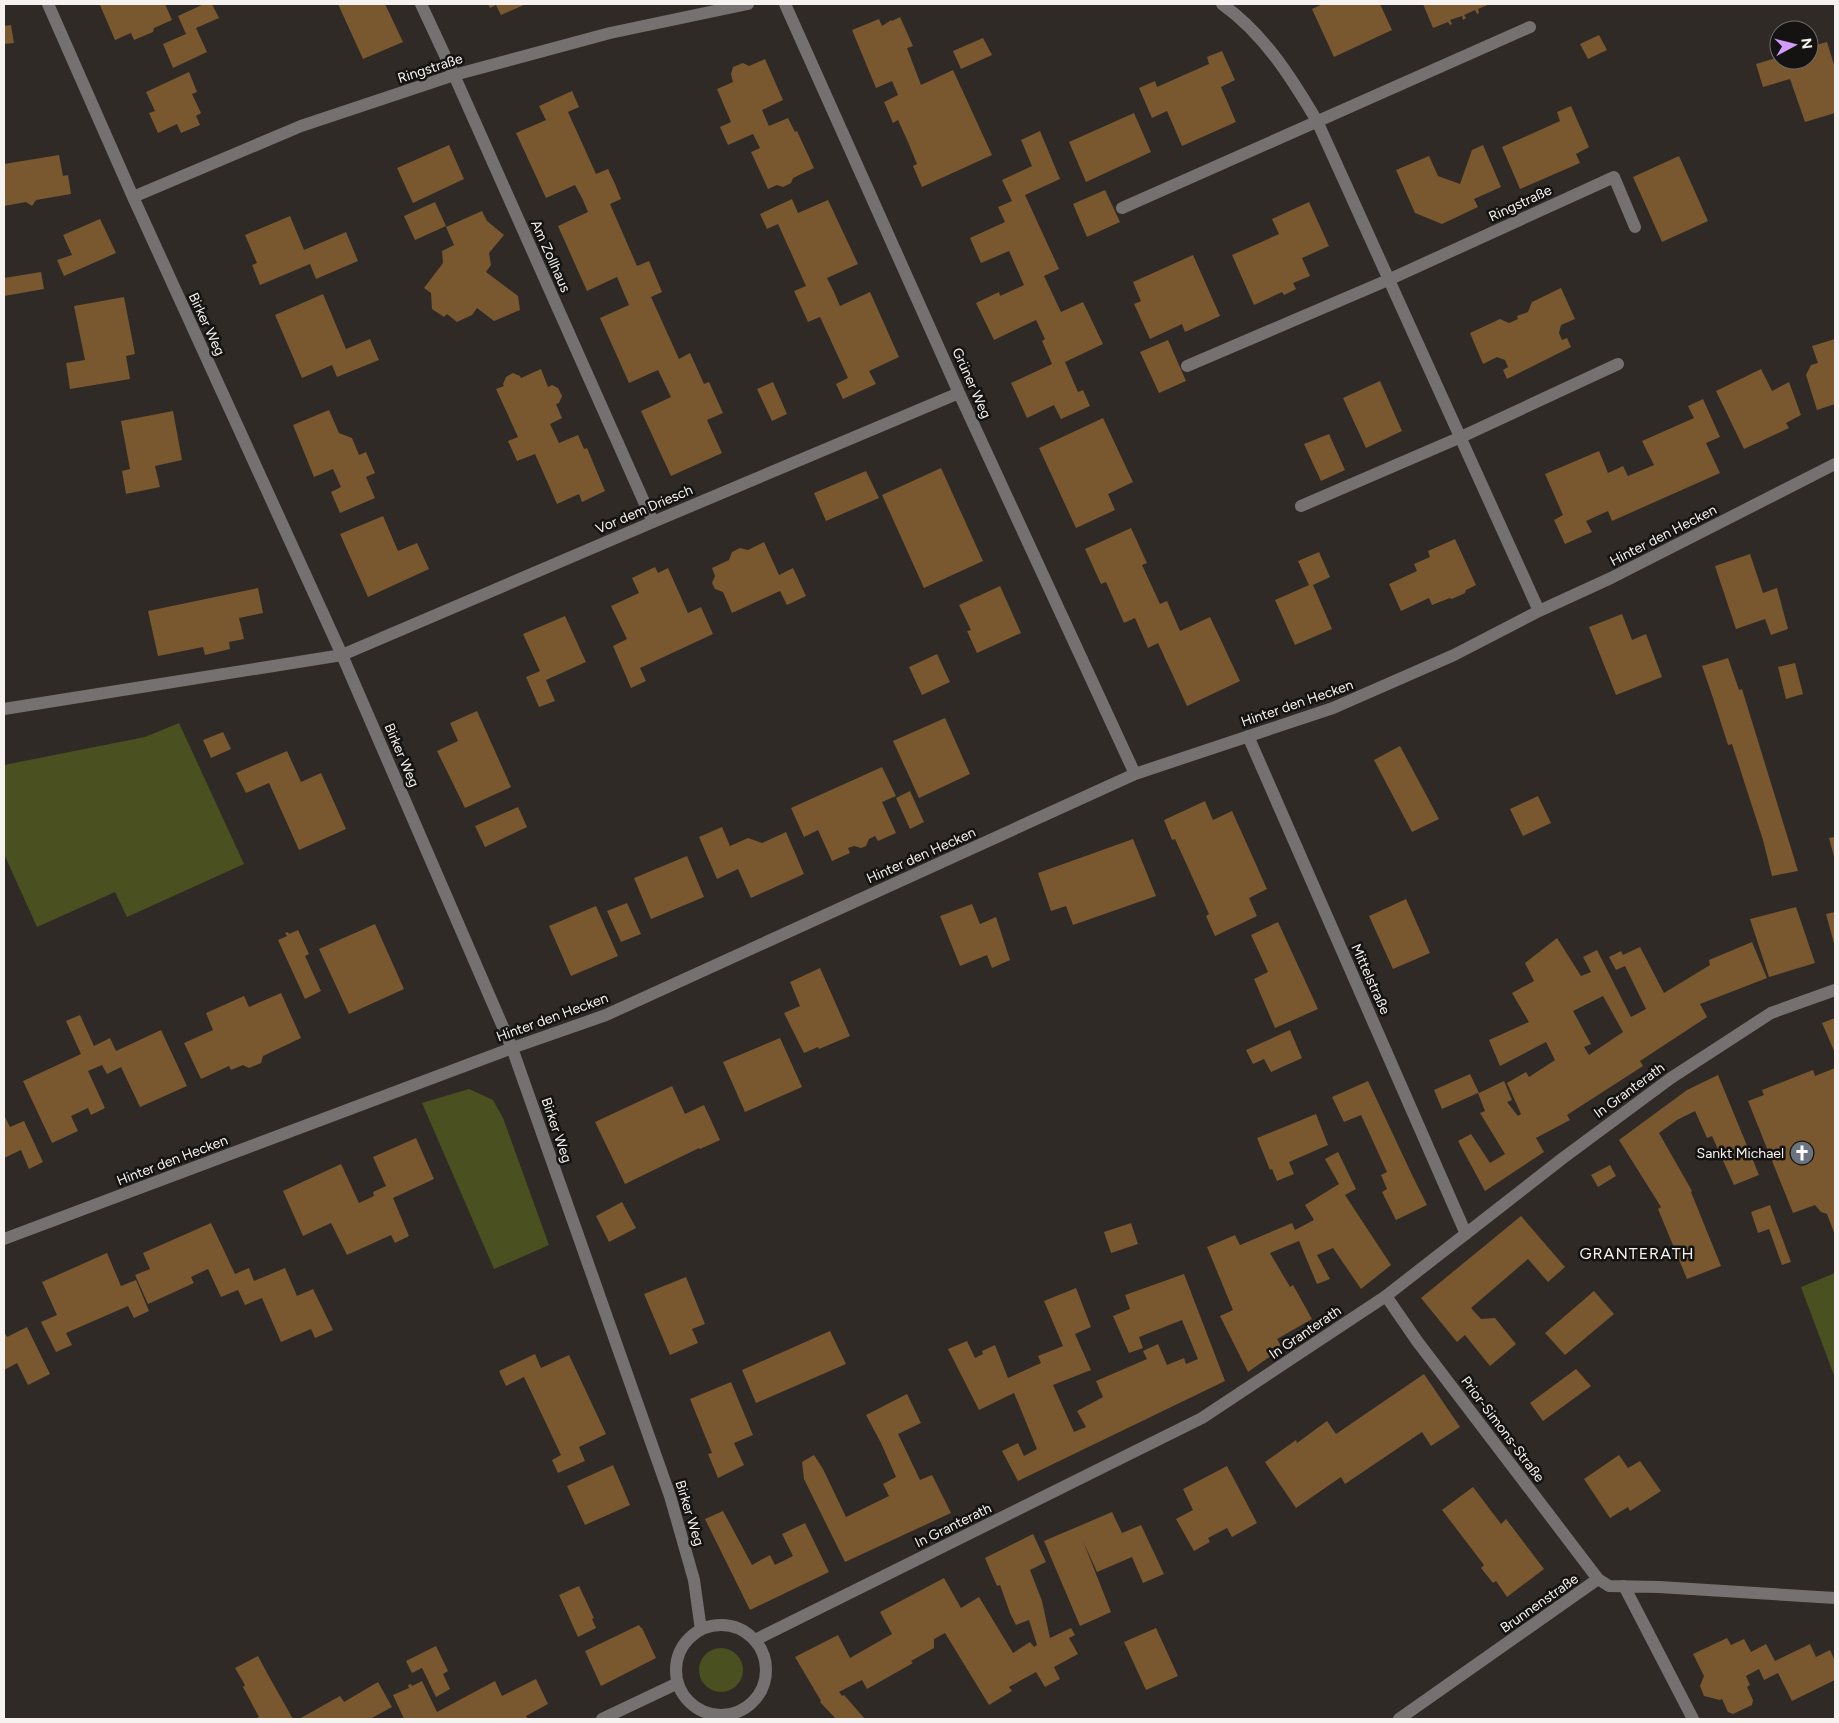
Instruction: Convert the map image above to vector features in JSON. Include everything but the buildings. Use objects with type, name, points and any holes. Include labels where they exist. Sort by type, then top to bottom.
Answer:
[{"type":"street","name":"Birker Weg","points":[[48,4],[133,197],[342,655],[512,1048],[670,1496],[694,1580],[701,1630]]},
{"type":"street","name":"Am Zollhaus","points":[[421,4],[652,522]]},
{"type":"street","name":"Ringstraße","points":[[133,197],[301,126],[454,75],[610,33],[748,4]]},
{"type":"street","name":"Grüner Weg","points":[[785,4],[959,393],[1135,774]]},
{"type":"street","points":[[1222,4],[1231,10],[1268,46],[1292,79],[1317,121],[1539,610]]},
{"type":"street","points":[[1122,208],[1530,27]]},
{"type":"street","name":"Ringstraße","points":[[1187,366],[1388,280],[1614,177],[1635,227]]},
{"type":"street","points":[[1301,506],[1460,437],[1618,364]]},
{"type":"street","name":"Vor dem Driesch","points":[[342,655],[959,393]]},
{"type":"street","name":"Hinter den Hecken","points":[[4,1239],[512,1048],[606,1015],[1135,774],[1342,704],[1454,655],[1539,610],[1611,578],[1835,464]]},
{"type":"street","points":[[4,709],[342,655]]},
{"type":"street","name":"Mittelstraße","points":[[1248,736],[1466,1234]]},
{"type":"street","name":"In Granterath","points":[[755,1640],[1202,1418],[1386,1296],[1555,1164],[1670,1078],[1771,1013],[1835,990]]},
{"type":"street","name":"Prior-Simons-Straße","points":[[1386,1296],[1423,1349],[1598,1579]]},
{"type":"street","name":"Brunnenstraße","points":[[1398,1719],[1598,1579],[1609,1586],[1668,1587],[1835,1598]]},
{"type":"street","points":[[1624,1586],[1693,1719]]},
{"type":"street","points":[[724,1625],[746,1632],[755,1640],[762,1649],[766,1672],[763,1686],[757,1698],[746,1708],[720,1717],[693,1706],[684,1696],[678,1683],[676,1671],[677,1658],[690,1637],[712,1626],[724,1625]]},
{"type":"street","points":[[602,1719],[678,1683]]},
{"type":"green space","points":[[179,723],[244,864],[127,917],[115,892],[37,927],[4,854],[4,765],[145,737]]},
{"type":"green space","points":[[469,1089],[493,1100],[503,1118],[549,1245],[494,1269],[422,1103]]},
{"type":"green space","points":[[1835,1273],[1835,1378],[1801,1287]]},
{"type":"green space","points":[[721,1648],[733,1652],[739,1658],[743,1670],[739,1682],[733,1688],[721,1692],[709,1688],[703,1682],[699,1670],[703,1658],[709,1652]]},
{"type":"place","name":"Sankt Michael","points":[[1802,1153]]},
{"type":"district","name":"GRANTERATH","points":[[1637,1253]]}]
